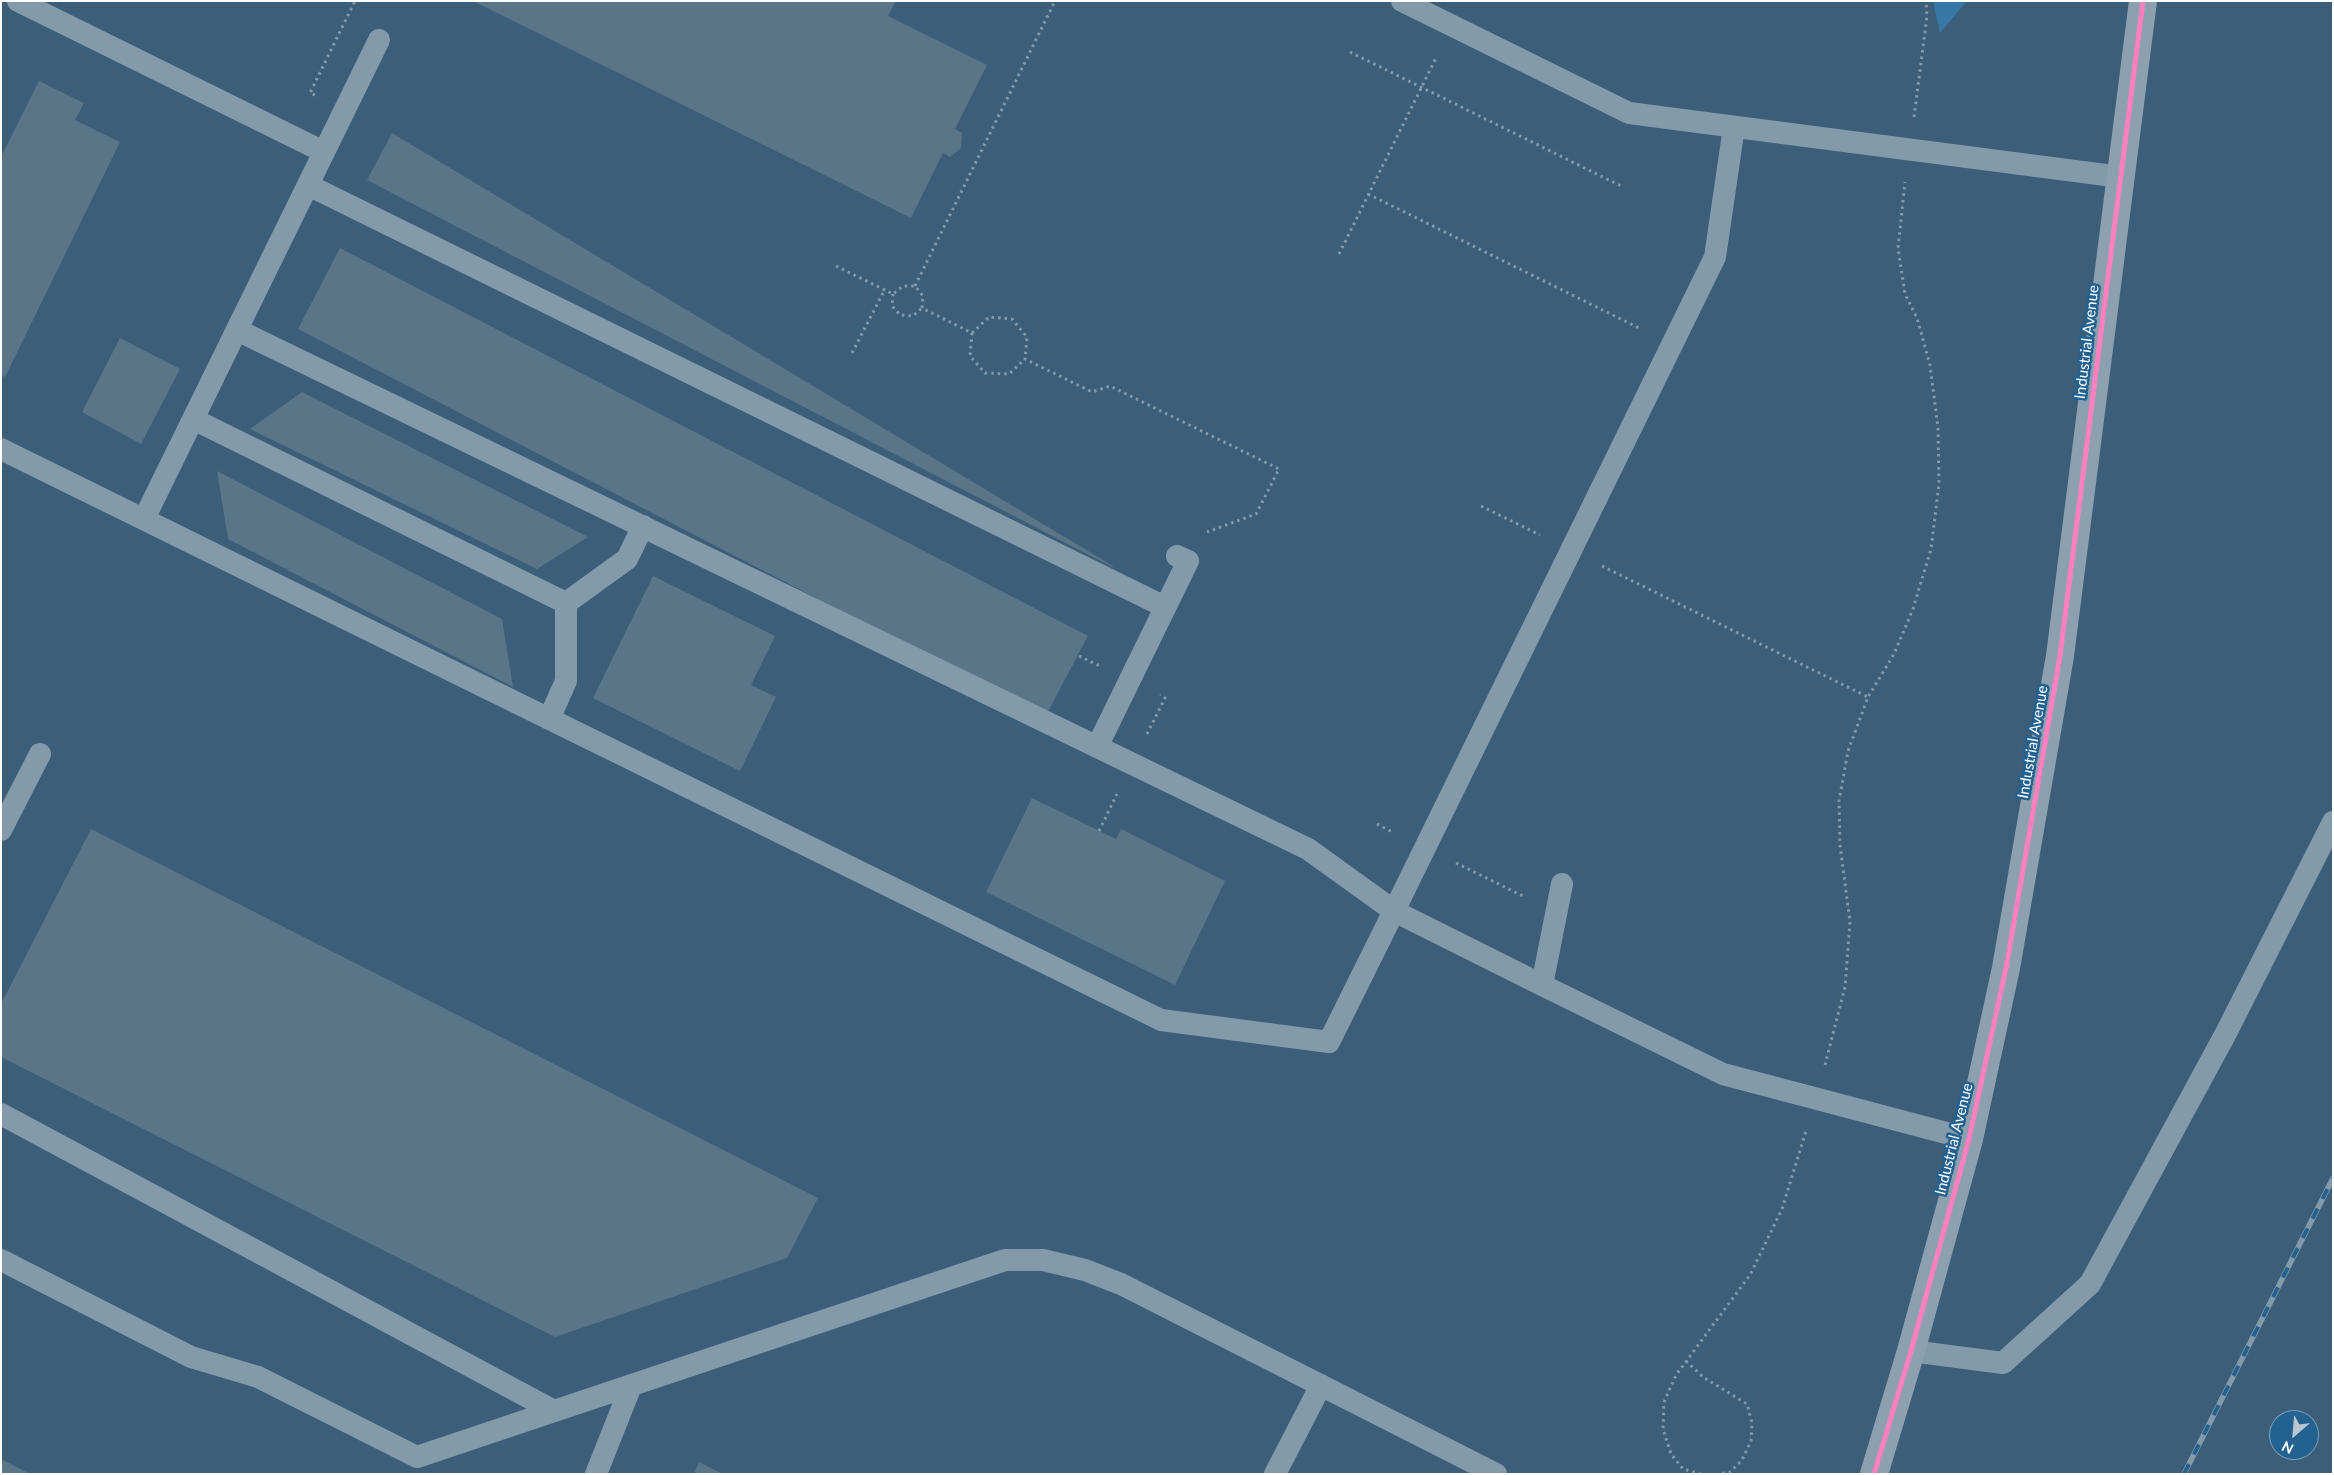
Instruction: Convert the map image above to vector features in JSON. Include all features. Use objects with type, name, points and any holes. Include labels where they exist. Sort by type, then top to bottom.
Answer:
[{"type":"street","name":"Industrial Avenue","points":[[1874,1474],[1911,1351],[1969,1139],[2006,968],[2060,656],[2143,1]]},
{"type":"lane","points":[[1,5],[3,1]]},
{"type":"lane","points":[[18,1],[324,152]]},
{"type":"lane","points":[[1402,1],[1629,113],[2121,177]]},
{"type":"lane","points":[[144,519],[379,40]]},
{"type":"lane","points":[[1,449],[1161,1020],[1329,1042],[1715,257],[1734,127]]},
{"type":"lane","points":[[308,185],[1165,607]]},
{"type":"lane","points":[[237,330],[1308,849],[1394,911],[1723,1074],[1969,1139]]},
{"type":"lane","points":[[193,419],[566,603]]},
{"type":"lane","points":[[566,603],[627,559],[643,526]]},
{"type":"lane","points":[[1097,746],[1188,561],[1177,556]]},
{"type":"lane","points":[[548,719],[566,681],[566,603]]},
{"type":"lane","points":[[1,830],[40,754]]},
{"type":"lane","points":[[1911,1351],[2002,1363],[2090,1284],[2226,1033],[2333,822]]},
{"type":"lane","points":[[1542,985],[1562,884]]},
{"type":"lane","points":[[1,1114],[554,1411]]},
{"type":"lane","points":[[1,1260],[191,1357],[258,1377],[415,1466],[554,1411],[1005,1260],[1043,1260],[1085,1270],[1121,1284],[1496,1474]]},
{"type":"lane","points":[[1275,1474],[1321,1385]]},
{"type":"lane","points":[[596,1474],[631,1386]]},
{"type":"path","points":[[914,286],[1055,1]]},
{"type":"path","points":[[1701,1474],[1683,1469],[1671,1454],[1663,1429],[1664,1402],[1676,1375],[1750,1275],[1782,1209],[1816,1098],[1845,987],[1850,932],[1840,845],[1839,801],[1848,751],[1868,697],[1894,654],[1913,609],[1931,549],[1939,484],[1938,428],[1930,364],[1917,318],[1905,294],[1898,248],[1927,16],[1926,1]]},
{"type":"path","points":[[1339,254],[1452,25]]},
{"type":"path","points":[[1350,52],[1621,186]]},
{"type":"path","points":[[1368,194],[1669,352]]},
{"type":"path","points":[[836,266],[894,294]]},
{"type":"path","points":[[902,286],[914,286],[923,296],[922,308],[913,316],[900,315],[892,306],[894,294],[902,286]]},
{"type":"path","points":[[852,353],[885,289]]},
{"type":"path","points":[[922,308],[972,333]]},
{"type":"path","points":[[989,317],[1012,319],[1027,337],[1025,359],[1008,374],[985,373],[970,356],[972,333],[989,317]]},
{"type":"path","points":[[1025,359],[1092,392],[1110,386],[1279,469],[1256,514],[1186,539],[1177,556]]},
{"type":"path","points":[[1481,506],[1868,697]]},
{"type":"path","points":[[1377,824],[1556,912]]},
{"type":"path","points":[[1686,1361],[1703,1376],[1747,1404],[1752,1423],[1751,1441],[1742,1460],[1730,1472],[1719,1474]]},
{"type":"shaded area","points":[[1933,1],[1967,1],[1940,33]]},
{"type":"building","points":[[473,1],[896,1],[888,16],[987,65],[955,129],[962,133],[961,148],[950,157],[943,153],[911,218]]},
{"type":"building","points":[[39,81],[84,103],[75,120],[120,142],[5,377],[1,375],[1,157]]},
{"type":"building","points":[[392,133],[1113,566],[367,180]]},
{"type":"building","points":[[340,248],[1088,636],[1045,717],[298,329]]},
{"type":"building","points":[[120,338],[180,369],[141,444],[82,412]]},
{"type":"building","points":[[302,392],[588,537],[537,569],[250,429]]},
{"type":"building","points":[[217,471],[502,619],[513,687],[228,539]]},
{"type":"building","points":[[653,576],[775,636],[751,685],[776,697],[740,771],[593,698]]},
{"type":"building","points":[[1032,798],[1116,839],[1121,829],[1225,881],[1175,985],[986,892]]},
{"type":"building","points":[[91,829],[818,1198],[787,1258],[555,1337],[1,1057],[1,1004]]},
{"type":"building","points":[[1,1459],[30,1474],[1,1474]]},
{"type":"building","points":[[699,1462],[723,1474],[694,1474]]},
{"type":"railway","points":[[2184,1474],[2333,1178]]},
{"type":"cycle path","points":[[1874,1474],[1911,1351],[1969,1139],[2006,968],[2060,656],[2143,1]]}]
